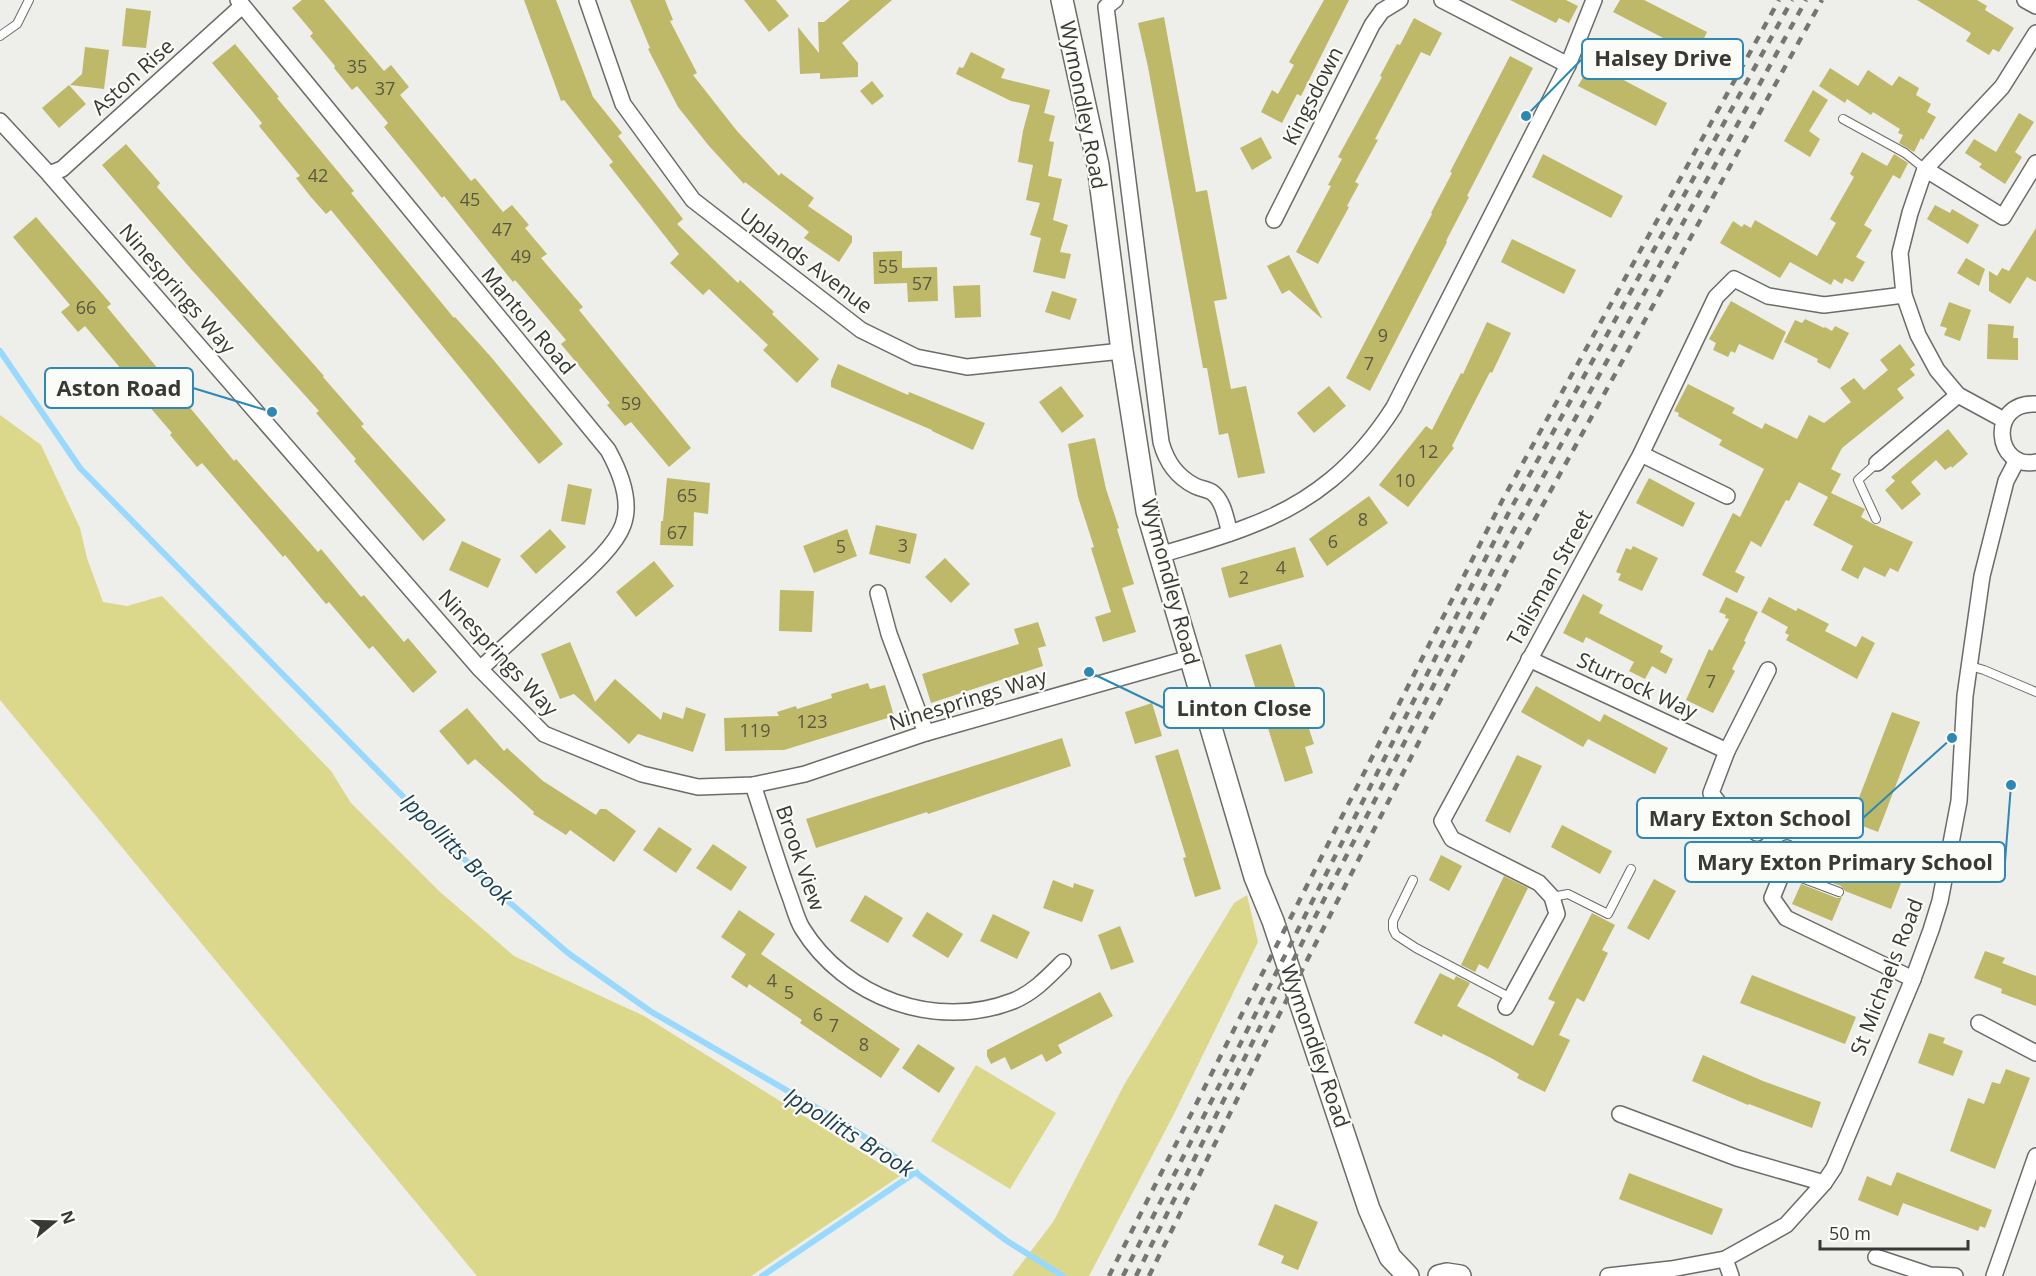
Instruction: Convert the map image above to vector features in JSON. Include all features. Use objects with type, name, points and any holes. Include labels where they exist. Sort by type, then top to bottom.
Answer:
[{"type":"street","name":"Uplands Avenue","points":[[587,0],[623,104],[693,200],[861,330],[916,357],[967,367],[1122,351]]},
{"type":"street","name":"Wymondley Road","points":[[1062,0],[1098,165],[1122,351],[1147,511],[1255,877],[1273,921],[1369,1209],[1390,1257],[1408,1276]]},
{"type":"street","name":"Wymondley Road","points":[[1115,0],[1106,7],[1161,442],[1164,454],[1177,473],[1198,488],[1214,494],[1223,508],[1230,533]]},
{"type":"street","name":"Kingsdown","points":[[1274,220],[1372,25],[1382,11],[1400,0]]},
{"type":"street","points":[[1442,0],[1568,65]]},
{"type":"street","points":[[1160,555],[1267,519],[1315,492],[1342,472],[1377,434],[1394,407],[1568,65],[1594,0]]},
{"type":"street","points":[[2025,0],[2036,6]]},
{"type":"street","name":"Aston Rise","points":[[49,174],[62,169],[240,3]]},
{"type":"street","name":"Manton Road","points":[[240,3],[608,450],[618,467],[624,486],[624,525],[605,553],[480,669]]},
{"type":"street","points":[[2004,420],[1958,394],[1937,370],[1918,335],[1904,295],[1900,253],[1910,213],[1925,169],[2002,87],[2036,33]]},
{"type":"street","name":"Ninesprings Way","points":[[0,121],[49,174],[480,669],[544,734],[642,774],[698,787],[753,785],[805,774],[926,733],[1190,658]]},
{"type":"street","points":[[1925,169],[2003,217],[2036,163]]},
{"type":"street","name":"Talisman Street","points":[[1552,897],[1539,883],[1452,838],[1442,821],[1641,454],[1716,297],[1734,279],[1768,296],[1824,305],[1904,295]]},
{"type":"street","points":[[1876,463],[1958,394]]},
{"type":"street","points":[[2036,404],[2023,405],[2011,411],[2004,420],[2001,438],[2007,452],[2017,460],[2036,462]]},
{"type":"street","points":[[1641,454],[1727,496]]},
{"type":"street","name":"St Michaels Road","points":[[1608,1276],[1671,1269],[1725,1259],[1786,1225],[1824,1183],[1834,1168],[1913,979],[1940,901],[1959,801],[1965,696],[1982,576],[2006,481],[2017,460]]},
{"type":"street","points":[[878,593],[889,634],[926,733]]},
{"type":"street","name":"Sturrock Way","points":[[1529,659],[1727,751]]},
{"type":"street","points":[[1757,833],[1724,810],[1711,793],[1727,751],[1768,670]]},
{"type":"street","name":"Brook View","points":[[753,785],[783,878],[802,927],[826,958],[861,988],[905,1006],[948,1014],[974,1012],[1014,1000],[1041,984],[1063,962]]},
{"type":"street","points":[[1787,848],[1784,871],[1772,898],[1786,918],[1913,979]]},
{"type":"street","points":[[1509,1003],[1557,914],[1552,897]]},
{"type":"street","points":[[1979,1023],[2036,1053]]},
{"type":"street","points":[[1620,1114],[1737,1158],[1824,1183]]},
{"type":"street","points":[[1994,1276],[2036,1156]]},
{"type":"street","points":[[1876,1257],[1930,1275],[1955,1276]]},
{"type":"street","points":[[1725,1259],[1731,1276]]},
{"type":"street","points":[[1439,1276],[1447,1274],[1460,1276]]},
{"type":"lane","points":[[0,36],[17,24],[29,0]]},
{"type":"lane","points":[[1843,119],[1905,153],[1925,169]]},
{"type":"lane","points":[[1876,463],[1858,480],[1876,519]]},
{"type":"lane","points":[[1970,666],[2036,692]]},
{"type":"lane","points":[[1552,897],[1568,894],[1608,914],[1631,869]]},
{"type":"lane","points":[[1784,871],[1839,892]]},
{"type":"lane","points":[[1413,880],[1393,921],[1396,934],[1509,1003]]},
{"type":"shaded area","points":[[0,415],[41,445],[80,528],[87,558],[103,602],[127,606],[162,596],[331,771],[351,803],[439,891],[514,956],[644,1016],[900,1176],[751,1276],[477,1276],[0,700]]},
{"type":"shaded area","points":[[1247,895],[1258,942],[1174,1114],[1089,1276],[1012,1276],[1053,1222],[1124,1085],[1234,903]]},
{"type":"shaded area","points":[[976,1065],[1056,1113],[1010,1189],[931,1141]]},
{"type":"building","points":[[302,0],[324,0],[384,71],[391,65],[409,87],[400,95],[471,181],[475,178],[503,212],[512,205],[529,225],[525,228],[547,254],[541,258],[583,307],[579,310],[691,448],[669,467],[631,422],[625,426],[607,405],[610,403],[561,344],[566,340],[515,280],[513,282],[444,196],[442,198],[384,127],[388,123],[357,86],[352,90],[334,68],[335,66],[310,36],[313,33],[292,8]]},
{"type":"building","points":[[524,0],[556,0],[593,97],[622,133],[618,136],[683,219],[677,224],[738,283],[740,280],[774,312],[772,314],[819,359],[797,383],[763,350],[768,345],[709,289],[703,295],[670,263],[679,254],[609,165],[613,162],[564,100],[561,101]]},
{"type":"building","points":[[630,0],[665,0],[673,20],[670,21],[697,73],[693,75],[737,131],[779,176],[781,173],[814,198],[808,206],[852,236],[852,242],[839,262],[804,238],[809,232],[745,182],[744,184],[709,146],[678,107],[648,49],[650,48]]},
{"type":"building","points":[[744,0],[776,0],[789,16],[769,32]]},
{"type":"building","points":[[850,0],[892,0],[842,43],[858,63],[858,77],[820,79],[820,73],[800,74],[798,27],[819,53],[818,22],[824,22]]},
{"type":"building","points":[[1324,0],[1349,0],[1301,96],[1297,94],[1282,123],[1261,112],[1272,90],[1278,94],[1294,65],[1289,62]]},
{"type":"building","points":[[1510,0],[1566,0],[1578,6],[1569,23],[1559,18],[1556,23]]},
{"type":"building","points":[[1620,0],[1644,0],[1707,32],[1696,55],[1613,12]]},
{"type":"building","points":[[1917,0],[1977,0],[1987,6],[1985,10],[2014,28],[1999,52],[1993,49],[1989,55],[1966,41],[1971,33]]},
{"type":"building","points":[[126,8],[151,11],[146,48],[122,46]]},
{"type":"building","points":[[1164,17],[1196,192],[1207,190],[1227,299],[1214,301],[1231,389],[1246,386],[1265,473],[1238,478],[1228,433],[1219,435],[1207,368],[1203,368],[1138,23]]},
{"type":"building","points":[[1414,18],[1442,33],[1430,56],[1421,52],[1375,139],[1378,140],[1355,182],[1359,184],[1347,206],[1349,207],[1318,264],[1296,252],[1331,186],[1328,185],[1342,159],[1338,157],[1382,77],[1380,76],[1397,44],[1400,45]]},
{"type":"building","points":[[235,44],[354,191],[351,193],[454,318],[491,357],[563,444],[539,464],[331,210],[326,214],[310,196],[296,178],[300,176],[259,126],[262,123],[212,63]]},
{"type":"building","points":[[85,47],[109,50],[104,89],[70,85],[82,74]]},
{"type":"building","points":[[971,52],[1005,69],[1001,78],[1050,90],[1044,113],[1055,116],[1049,141],[1054,142],[1048,176],[1062,179],[1053,220],[1068,225],[1060,252],[1071,254],[1065,279],[1033,272],[1041,238],[1030,235],[1040,203],[1026,200],[1033,165],[1018,162],[1030,105],[1011,101],[956,74],[959,67],[963,68]]},
{"type":"building","points":[[1510,56],[1533,68],[1370,391],[1346,378],[1432,214],[1452,173],[1450,172]]},
{"type":"building","points":[[1597,66],[1667,103],[1656,126],[1578,86],[1586,72],[1593,76]]},
{"type":"building","points":[[1830,68],[1858,86],[1868,70],[1892,86],[1899,76],[1919,88],[1916,95],[1931,104],[1927,112],[1936,117],[1914,152],[1899,143],[1903,135],[1898,133],[1900,129],[1873,112],[1871,115],[1847,99],[1845,103],[1819,86]]},
{"type":"building","points":[[872,81],[884,96],[872,105],[860,91]]},
{"type":"building","points":[[69,85],[86,104],[59,128],[42,108]]},
{"type":"building","points":[[1813,90],[1828,100],[1809,131],[1820,139],[1810,157],[1784,141]]},
{"type":"building","points":[[2019,113],[2034,122],[2015,152],[2022,157],[2005,184],[1979,167],[1982,164],[1965,153],[1974,139],[1996,152]]},
{"type":"building","points":[[1261,137],[1272,158],[1252,170],[1240,148]]},
{"type":"building","points":[[126,144],[160,183],[157,187],[324,376],[364,424],[361,426],[446,520],[423,541],[354,461],[356,459],[316,413],[319,411],[191,269],[102,165]]},
{"type":"building","points":[[1862,152],[1887,166],[1894,154],[1908,163],[1900,179],[1893,175],[1864,225],[1872,230],[1856,257],[1865,262],[1853,282],[1845,278],[1842,284],[1834,279],[1831,285],[1790,262],[1780,278],[1720,243],[1733,221],[1742,227],[1744,224],[1751,228],[1755,220],[1817,256],[1836,223],[1830,219],[1854,177],[1850,174]]},
{"type":"building","points":[[1543,154],[1623,196],[1611,218],[1532,177]]},
{"type":"building","points":[[1935,205],[1950,213],[1952,209],[1979,225],[1968,244],[1927,219]]},
{"type":"building","points":[[36,217],[111,304],[107,307],[234,461],[236,459],[318,552],[321,549],[361,597],[364,595],[404,642],[408,638],[437,672],[413,693],[373,646],[369,649],[329,602],[326,604],[202,463],[197,467],[170,435],[172,433],[130,384],[132,382],[85,326],[78,332],[61,312],[70,305],[13,237]]},
{"type":"building","points":[[2036,228],[2036,282],[2027,277],[2010,304],[1989,291],[1989,271],[1997,276],[2002,268],[2009,271]]},
{"type":"building","points":[[1512,239],[1576,270],[1564,294],[1501,262]]},
{"type":"building","points":[[902,251],[902,268],[937,267],[938,301],[908,302],[907,283],[874,284],[873,252]]},
{"type":"building","points":[[1289,255],[1322,318],[1289,290],[1282,294],[1267,266]]},
{"type":"building","points":[[1966,258],[1985,269],[1979,286],[1957,273]]},
{"type":"building","points":[[980,285],[981,317],[955,318],[953,286]]},
{"type":"building","points":[[1052,291],[1077,299],[1070,320],[1045,312]]},
{"type":"building","points":[[1731,301],[1786,332],[1773,360],[1739,344],[1735,353],[1731,351],[1728,357],[1713,350],[1716,343],[1709,339]]},
{"type":"building","points":[[1949,302],[1971,310],[1960,341],[1944,335],[1947,328],[1940,326]]},
{"type":"building","points":[[1805,319],[1832,331],[1835,326],[1849,333],[1830,369],[1817,362],[1818,359],[1784,342],[1795,320],[1802,323]]},
{"type":"building","points":[[1487,322],[1511,333],[1452,446],[1454,448],[1408,507],[1379,485],[1426,426],[1432,430],[1461,373],[1463,374]]},
{"type":"building","points":[[1988,324],[2014,326],[2013,338],[2018,338],[2018,360],[1987,359]]},
{"type":"building","points":[[1900,344],[1915,365],[1910,369],[1915,375],[1897,389],[1904,398],[1842,448],[1831,469],[1841,474],[1831,493],[1865,509],[1861,517],[1913,542],[1898,572],[1890,568],[1885,577],[1864,567],[1858,579],[1841,570],[1853,546],[1813,525],[1828,497],[1799,482],[1789,501],[1786,500],[1761,547],[1751,541],[1735,572],[1745,577],[1737,593],[1702,575],[1733,513],[1740,517],[1764,469],[1719,445],[1722,440],[1678,416],[1679,413],[1674,411],[1688,384],[1735,408],[1732,413],[1762,429],[1765,423],[1797,439],[1809,415],[1824,423],[1851,402],[1840,388],[1854,378],[1864,390],[1888,370],[1880,360]]},
{"type":"building","points":[[838,364],[908,395],[909,392],[985,423],[973,450],[831,387]]},
{"type":"building","points":[[1061,386],[1084,416],[1062,433],[1039,402]]},
{"type":"building","points":[[1329,386],[1346,406],[1314,433],[1297,413]]},
{"type":"building","points":[[1948,429],[1968,454],[1952,468],[1951,466],[1945,470],[1936,460],[1911,482],[1921,494],[1902,510],[1885,490],[1895,481],[1891,477]]},
{"type":"building","points":[[1095,438],[1106,489],[1134,584],[1122,588],[1136,632],[1103,642],[1095,617],[1111,612],[1091,548],[1094,547],[1078,497],[1068,444]]},
{"type":"building","points":[[667,478],[710,483],[708,514],[694,512],[693,546],[660,545]]},
{"type":"building","points":[[1649,478],[1695,503],[1683,527],[1636,503]]},
{"type":"building","points":[[568,484],[592,489],[585,525],[561,521]]},
{"type":"building","points":[[1369,496],[1388,523],[1327,566],[1309,539]]},
{"type":"building","points":[[876,525],[917,534],[910,564],[869,554]]},
{"type":"building","points":[[550,529],[566,547],[536,574],[520,556]]},
{"type":"building","points":[[847,529],[857,556],[814,573],[803,546]]},
{"type":"building","points":[[462,541],[501,559],[488,588],[449,570]]},
{"type":"building","points":[[1633,546],[1658,558],[1642,591],[1618,580],[1621,574],[1616,572],[1626,548],[1631,550]]},
{"type":"building","points":[[1295,547],[1304,577],[1229,598],[1221,568]]},
{"type":"building","points":[[945,558],[970,584],[951,603],[925,577]]},
{"type":"building","points":[[654,561],[674,586],[636,617],[616,592]]},
{"type":"building","points":[[780,590],[814,591],[812,632],[779,631]]},
{"type":"building","points":[[1583,594],[1603,605],[1599,613],[1663,646],[1660,652],[1673,659],[1666,674],[1652,666],[1645,679],[1629,671],[1634,662],[1586,637],[1583,643],[1563,633]]},
{"type":"building","points":[[1726,597],[1758,612],[1732,669],[1735,671],[1713,713],[1686,700],[1709,649],[1712,651],[1729,619],[1719,612]]},
{"type":"building","points":[[1769,597],[1796,611],[1798,608],[1829,624],[1825,631],[1856,647],[1862,636],[1875,643],[1857,679],[1786,640],[1789,635],[1785,633],[1788,627],[1761,612]]},
{"type":"building","points":[[1038,622],[1046,646],[1038,648],[1043,666],[931,703],[922,674],[1019,644],[1014,629]]},
{"type":"building","points":[[570,642],[595,702],[615,679],[661,720],[663,712],[683,719],[686,707],[706,714],[693,752],[638,734],[629,744],[574,694],[560,699],[541,654]]},
{"type":"building","points":[[1281,644],[1314,744],[1305,747],[1313,773],[1285,782],[1245,655]]},
{"type":"building","points":[[868,683],[870,689],[885,685],[894,716],[784,750],[725,751],[724,718],[779,716],[777,712],[796,706],[797,709],[832,698],[831,694]]},
{"type":"building","points":[[1536,686],[1600,722],[1604,714],[1668,748],[1655,774],[1588,739],[1583,747],[1521,712]]},
{"type":"building","points":[[1152,703],[1162,736],[1135,744],[1125,712]]},
{"type":"building","points":[[467,708],[504,751],[507,748],[543,781],[596,815],[600,809],[606,809],[636,831],[614,862],[570,830],[566,835],[533,814],[534,812],[475,759],[468,765],[439,731]]},
{"type":"building","points":[[1892,712],[1920,722],[1878,832],[1850,821]]},
{"type":"building","points":[[1062,738],[1071,766],[928,814],[927,812],[816,848],[806,819]]},
{"type":"building","points":[[1178,749],[1221,889],[1195,897],[1183,858],[1186,857],[1155,756]]},
{"type":"building","points":[[1517,755],[1542,766],[1510,833],[1485,821]]},
{"type":"building","points":[[1562,825],[1612,851],[1600,874],[1551,847]]},
{"type":"building","points":[[659,827],[692,849],[676,873],[643,850]]},
{"type":"building","points":[[713,844],[747,867],[731,891],[696,868]]},
{"type":"building","points":[[1814,852],[1856,869],[1858,864],[1901,883],[1891,909],[1845,891],[1841,886],[1805,873]]},
{"type":"building","points":[[1441,855],[1462,866],[1449,891],[1429,880]]},
{"type":"building","points":[[1504,876],[1528,888],[1488,969],[1479,964],[1475,972],[1461,965]]},
{"type":"building","points":[[1654,879],[1676,891],[1649,940],[1627,928]]},
{"type":"building","points":[[1053,880],[1073,888],[1074,883],[1094,890],[1082,922],[1043,908]]},
{"type":"building","points":[[1801,884],[1837,898],[1842,897],[1832,921],[1792,904]]},
{"type":"building","points":[[865,895],[903,918],[888,943],[850,921]]},
{"type":"building","points":[[739,910],[775,934],[761,954],[900,1049],[881,1078],[800,1023],[802,1020],[749,984],[747,988],[731,977],[746,954],[721,937]]},
{"type":"building","points":[[927,912],[963,934],[948,958],[912,936]]},
{"type":"building","points":[[1592,913],[1615,925],[1602,950],[1608,953],[1584,1002],[1577,998],[1559,1035],[1570,1040],[1545,1092],[1517,1078],[1519,1074],[1493,1059],[1443,1034],[1442,1037],[1414,1023],[1440,973],[1454,980],[1456,976],[1470,983],[1457,1006],[1533,1046],[1555,1002],[1548,999]]},
{"type":"building","points":[[993,914],[1030,932],[1017,959],[980,941]]},
{"type":"building","points":[[1120,926],[1134,962],[1111,970],[1098,935]]},
{"type":"building","points":[[1985,951],[2005,958],[2002,963],[2036,976],[2036,1006],[2001,993],[2002,989],[1974,978]]},
{"type":"building","points":[[1752,975],[1856,1017],[1845,1044],[1740,1003]]},
{"type":"building","points":[[1100,992],[1113,1016],[1058,1045],[1062,1053],[1046,1062],[1042,1054],[1011,1070],[1005,1057],[991,1064],[987,1050]]},
{"type":"building","points":[[1929,1033],[1945,1038],[1943,1043],[1963,1051],[1953,1076],[1918,1063]]},
{"type":"building","points":[[918,1044],[955,1068],[939,1093],[902,1068]]},
{"type":"building","points":[[1703,1055],[1763,1081],[1821,1102],[1812,1128],[1748,1105],[1692,1081]]},
{"type":"building","points":[[2006,1069],[2030,1078],[1995,1169],[1950,1151],[1968,1098],[1984,1104],[1992,1082],[2000,1084]]},
{"type":"building","points":[[1897,1172],[1992,1210],[1985,1228],[1980,1226],[1978,1231],[1903,1203],[1898,1216],[1858,1200],[1867,1176],[1891,1186]]},
{"type":"building","points":[[1629,1173],[1723,1209],[1712,1235],[1619,1199]]},
{"type":"building","points":[[1275,1204],[1318,1222],[1298,1270],[1281,1263],[1284,1256],[1258,1245]]},
{"type":"waterway","name":"Ippollitts Brook","points":[[0,351],[80,468],[494,889],[568,953],[650,1011],[843,1123],[891,1154],[1007,1241],[1063,1276]]},
{"type":"waterway","points":[[762,1276],[916,1172]]},
{"type":"railway","points":[[1109,1276],[1503,499],[1779,0]]},
{"type":"railway","points":[[1123,1276],[1509,512],[1792,0]]},
{"type":"railway","points":[[1136,1276],[1312,923],[1506,544],[1806,0]]},
{"type":"railway","points":[[1149,1276],[1279,1015],[1509,566],[1822,0]]},
{"type":"place","name":"Halsey Drive","points":[[1526,116]]},
{"type":"place","name":"Aston Road","points":[[272,412]]},
{"type":"place","name":"Linton Close","points":[[1089,672]]},
{"type":"place","name":"Mary Exton School","points":[[1952,738]]},
{"type":"place","name":"Mary Exton Primary School","points":[[2011,785]]}]
